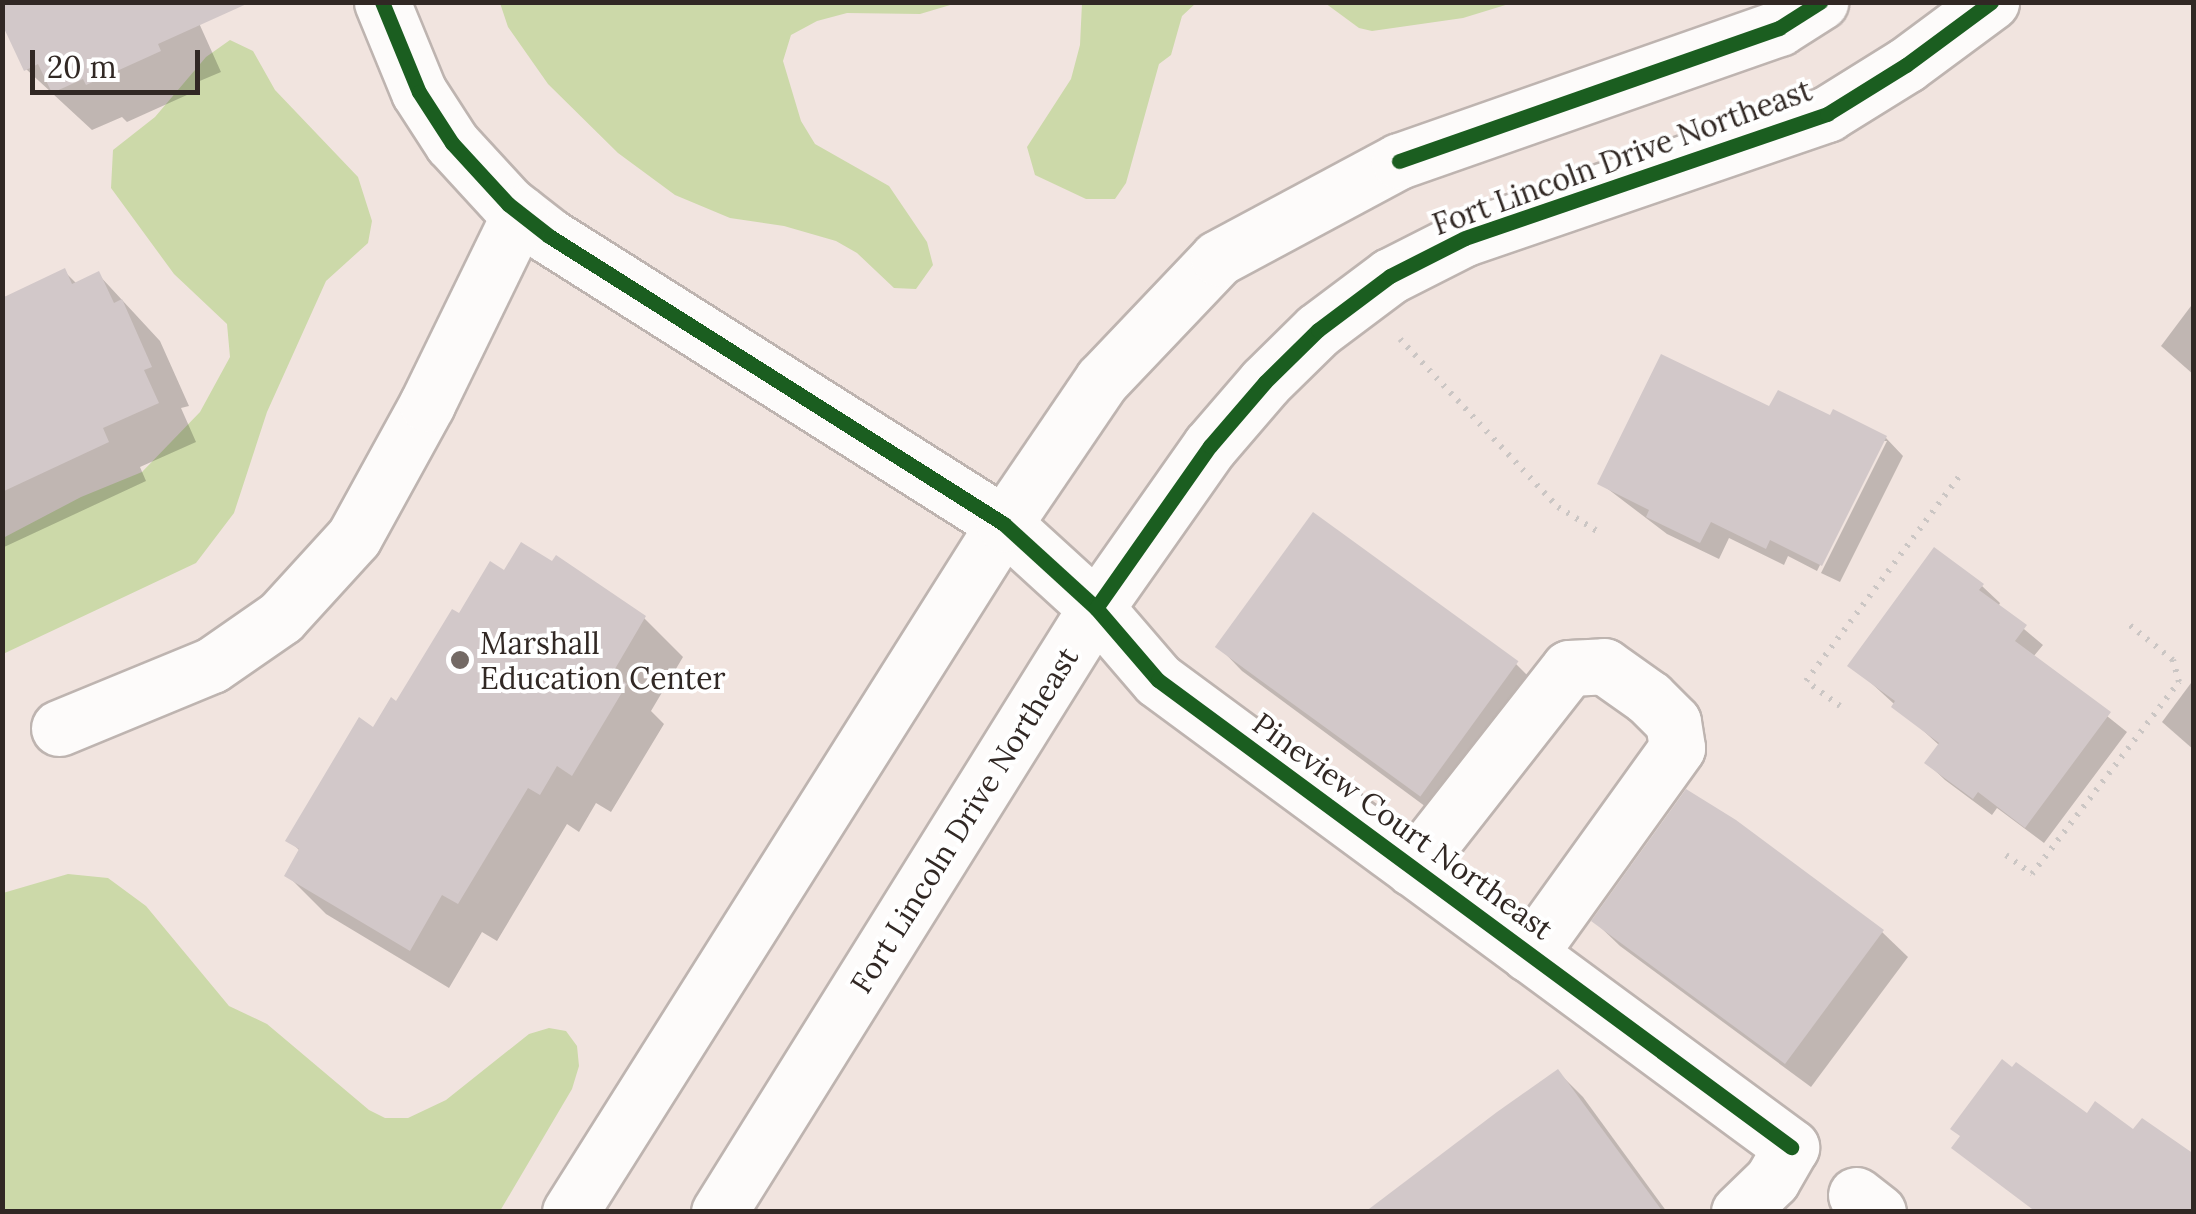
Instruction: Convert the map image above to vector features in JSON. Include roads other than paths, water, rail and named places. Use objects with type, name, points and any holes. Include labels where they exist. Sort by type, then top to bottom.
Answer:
[{"type":"street","name":"Pineview Court Northeast","points":[[382,2],[404,64],[452,143],[520,213],[1004,524],[1096,608],[1158,680],[1791,1148],[1772,1180],[1739,1212]]},
{"type":"street","points":[[570,1212],[1004,524],[1102,380],[1218,258],[1399,161],[1779,28],[1820,2]]},
{"type":"street","name":"Fort Lincoln Drive Northeast","points":[[719,1212],[1096,608],[1210,446],[1264,382],[1318,330],[1390,276],[1465,238],[1827,114],[1906,65],[1991,2]]},
{"type":"street","points":[[60,728],[212,665],[281,618],[354,537],[427,404],[520,213]]},
{"type":"street","points":[[1412,868],[1557,678],[1569,668],[1604,666],[1649,698],[1673,722],[1677,748],[1529,954]]},
{"type":"place","name":"Marshall Education Center","points":[[460,660]]}]
